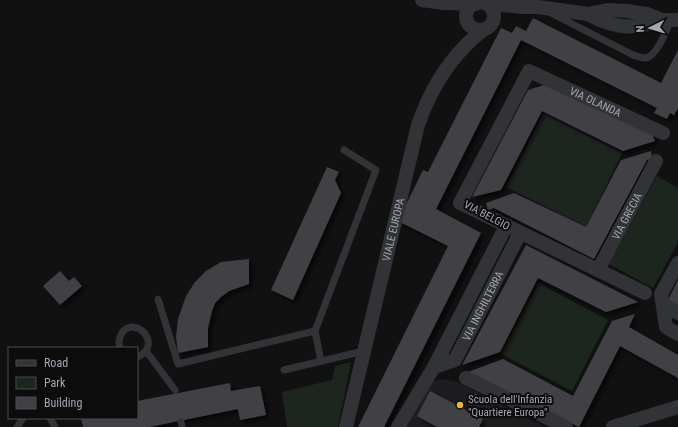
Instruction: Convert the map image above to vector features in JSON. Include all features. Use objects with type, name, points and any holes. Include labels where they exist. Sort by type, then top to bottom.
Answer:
[{"type":"street","name":"VIALE EUROPA","points":[[422,0],[444,3],[538,7],[588,14],[609,10],[627,11],[671,20]]},
{"type":"street","points":[[444,3],[475,29],[487,27],[494,17],[493,13],[489,6],[480,4],[472,5],[467,12],[468,22]]},
{"type":"street","name":"VIALE EUROPA","points":[[346,427],[418,125],[429,98],[439,81],[466,44],[487,27],[523,7]]},
{"type":"street","name":"VIALE EUROPA","points":[[466,44],[468,22]]},
{"type":"street","name":"VIA OLANDA","points":[[530,71],[663,133]]},
{"type":"street","name":"VIA BELGIO","points":[[530,71],[460,203],[645,294]]},
{"type":"street","name":"VIA GRECIA","points":[[598,270],[656,161]]},
{"type":"street","name":"VIA INGHILTERRA","points":[[398,427],[434,367],[506,226]]},
{"type":"street","name":"VIA INGHILTERRA","points":[[434,367],[455,360],[520,233]]},
{"type":"street","points":[[678,263],[661,294],[666,327],[678,334]]},
{"type":"street","points":[[663,304],[678,313]]},
{"type":"street","points":[[466,378],[566,427]]},
{"type":"street","points":[[613,427],[678,407]]},
{"type":"lane","points":[[538,7],[633,55],[642,58],[647,58],[654,52],[671,20]]},
{"type":"lane","points":[[321,362],[315,331],[376,170],[344,150]]},
{"type":"lane","points":[[158,299],[178,364],[315,331]]},
{"type":"lane","points":[[120,347],[121,335],[124,331],[133,327],[142,330],[145,333],[148,342],[146,351],[138,356]]},
{"type":"lane","points":[[146,351],[175,390]]},
{"type":"lane","points":[[284,370],[364,351]]},
{"type":"shaded area","name":"Scuola dell'Infanzia \"Quartiere Europa\"","points":[[444,379],[457,382],[545,427],[406,427],[432,381]]},
{"type":"green space","points":[[543,113],[622,153],[586,227],[506,187]]},
{"type":"green space","points":[[657,176],[678,188],[678,242],[653,288],[609,264]]},
{"type":"green space","points":[[538,283],[608,320],[572,391],[501,354]]},
{"type":"green space","points":[[351,362],[338,427],[287,427],[282,392],[332,380],[335,366]]},
{"type":"building","points":[[533,18],[661,83],[678,50],[678,108],[674,115],[670,113],[667,119],[654,113],[657,108],[521,40],[436,209],[481,233],[384,427],[358,427],[448,246],[398,221],[423,170],[428,172],[501,28],[512,33],[516,26],[526,31]]},
{"type":"building","points":[[544,85],[652,134],[655,141],[623,151],[542,111],[501,190],[472,197],[528,90]]},
{"type":"building","points":[[651,151],[652,159],[647,160],[594,259],[494,208],[488,210],[486,203],[514,193],[586,227],[621,160]]},
{"type":"building","points":[[327,167],[339,172],[335,180],[341,193],[293,300],[271,290]]},
{"type":"building","points":[[526,245],[638,302],[606,312],[538,278],[500,352],[462,365]]},
{"type":"building","points":[[249,259],[249,284],[229,291],[215,303],[208,328],[208,347],[178,353],[176,337],[178,319],[186,296],[195,282],[206,271],[221,262]]},
{"type":"building","points":[[60,271],[69,281],[74,277],[82,286],[60,305],[43,286]]},
{"type":"building","points":[[678,280],[678,306],[668,300]]},
{"type":"building","points":[[635,314],[629,327],[678,355],[678,378],[620,346],[579,427],[468,372],[503,359],[573,396],[612,321]]},
{"type":"building","points":[[230,383],[231,391],[260,386],[266,415],[240,420],[238,409],[149,427],[83,427],[81,419],[138,419],[138,401]]},
{"type":"building","points":[[430,391],[483,419],[479,427],[437,427],[417,416]]},
{"type":"place","name":"Scuola dell'Infanzia \"Quartiere Europa\"","points":[[460,405]]}]
